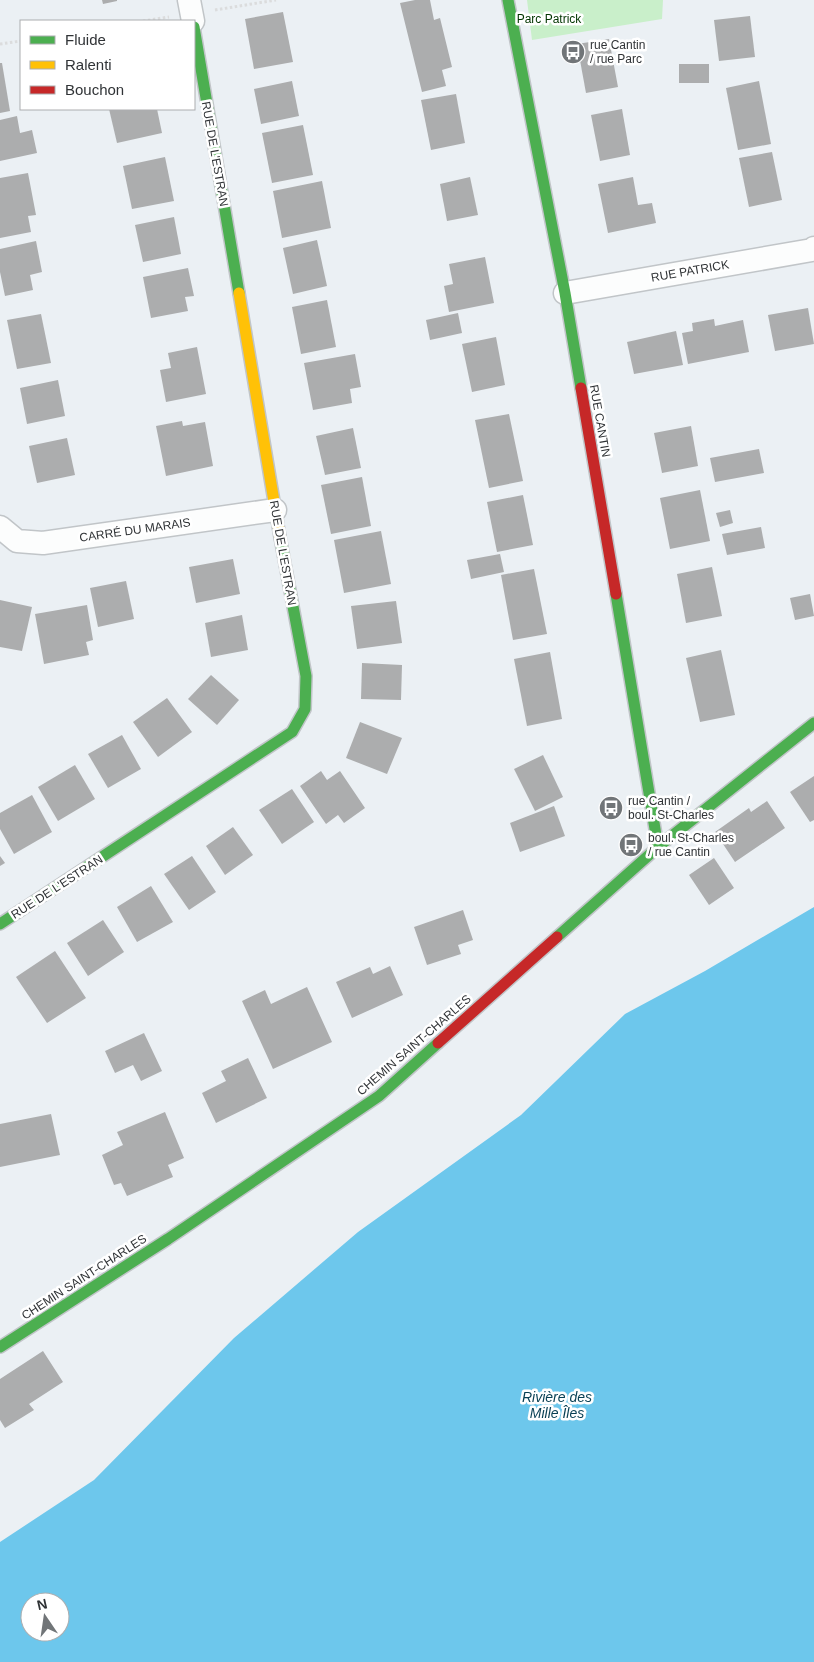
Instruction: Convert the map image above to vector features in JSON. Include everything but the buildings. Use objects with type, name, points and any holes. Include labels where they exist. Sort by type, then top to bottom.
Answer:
[{"type":"street","points":[[189,0],[193,20]]},
{"type":"street","name":"RUE CANTIN","points":[[508,0],[564,293],[658,847]]},
{"type":"street","name":"RUE DE L'ESTRAN","points":[[0,924],[292,732],[305,709],[306,676],[275,510],[195,33]]},
{"type":"street","name":"RUE PATRICK","points":[[564,293],[814,248]]},
{"type":"street","name":"CARRÉ DU MARAIS","points":[[0,527],[17,541],[43,543],[275,510]]},
{"type":"street","name":"CHEMIN SAINT-CHARLES","points":[[0,1347],[168,1239],[380,1096],[658,847],[814,723]]},
{"type":"path","points":[[0,44],[20,41]]},
{"type":"green space","name":"Parc Patrick","points":[[527,0],[663,0],[662,19],[532,40]]},
{"type":"water","name":"Rivière des Mille Îles","points":[[814,907],[814,1662],[0,1662],[0,1542],[94,1480],[234,1338],[358,1232],[521,1115],[625,1014],[705,971]]},
{"type":"traffic: fast","points":[[508,0],[565,293],[581,388]]},
{"type":"traffic: fast","points":[[195,33],[239,293]]},
{"type":"traffic: fast","points":[[0,924],[292,732],[305,709],[306,676],[280,537]]},
{"type":"traffic: fast","points":[[616,594],[658,847]]},
{"type":"traffic: fast","points":[[557,937],[658,847],[814,723]]},
{"type":"traffic: fast","points":[[0,1347],[168,1239],[379,1096],[438,1043]]},
{"type":"traffic: slow","points":[[239,293],[280,537]]},
{"type":"traffic: jam","points":[[581,388],[616,594]]},
{"type":"traffic: jam","points":[[438,1043],[557,937]]},
{"type":"place","name":"rue Cantin / rue Parc","points":[[573,52]]},
{"type":"place","name":"rue Cantin / boul. St-Charles","points":[[611,808]]},
{"type":"place","name":"boul. St-Charles / rue Cantin","points":[[631,845]]}]
